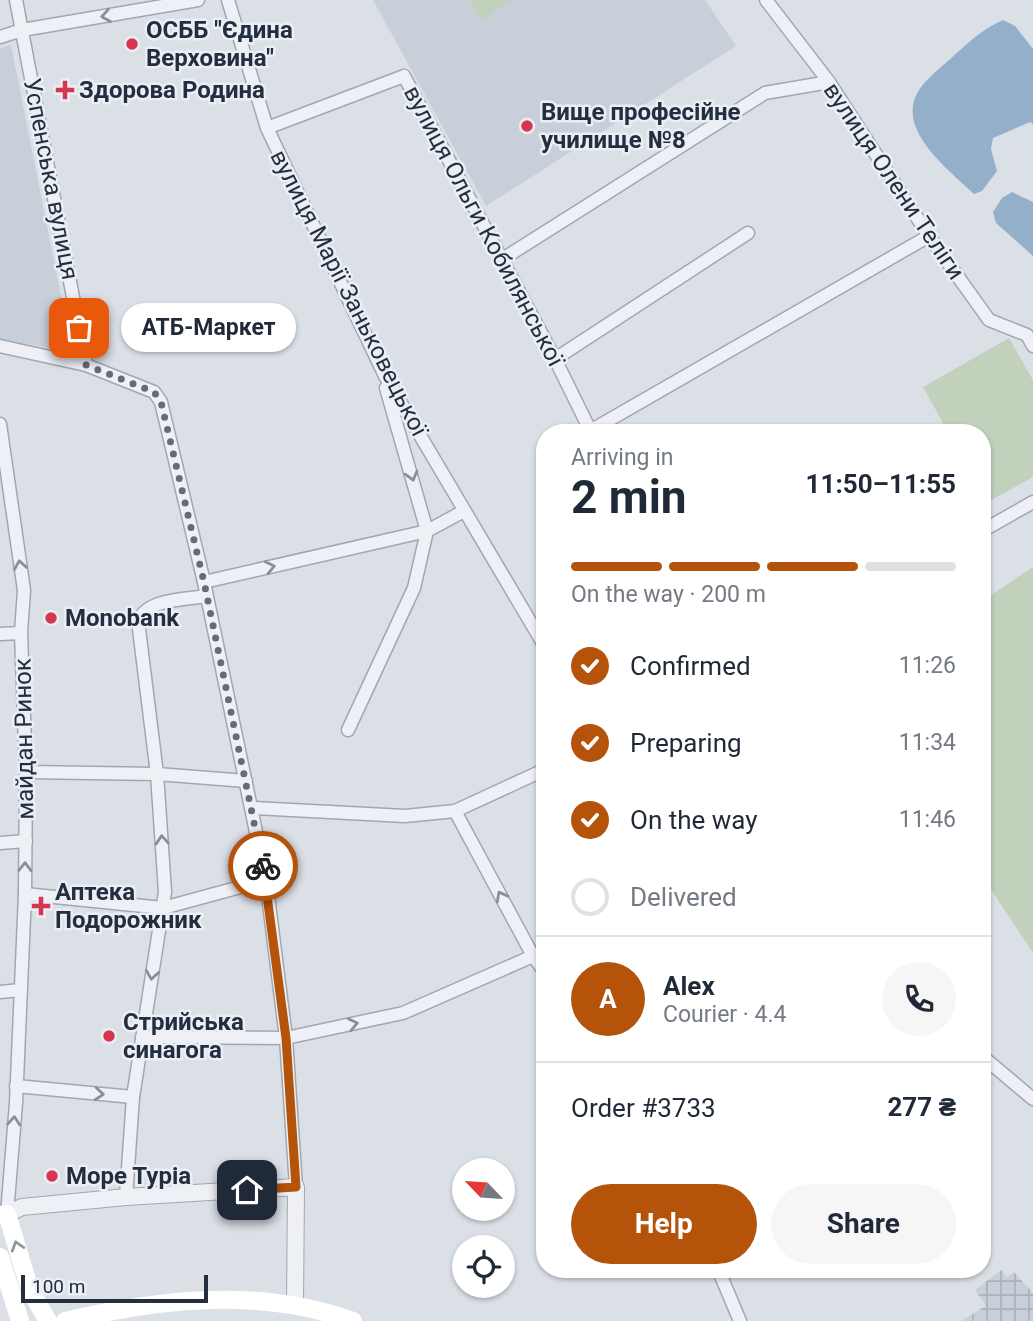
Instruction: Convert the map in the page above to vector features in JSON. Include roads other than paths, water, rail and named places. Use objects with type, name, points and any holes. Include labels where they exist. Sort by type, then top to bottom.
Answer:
[{"type":"main road","points":[[4,1214],[30,1290],[48,1321]]},
{"type":"main road","points":[[0,1257],[20,1321]]},
{"type":"main road","points":[[65,1321],[141,1305],[223,1300],[295,1305],[353,1321]]},
{"type":"street","name":"Успенська вулиця","points":[[16,0],[86,365]]},
{"type":"street","points":[[0,37],[22,30],[198,0]]},
{"type":"street","name":"вулиця Марії Заньковецької","points":[[228,0],[267,128],[379,364],[536,632]]},
{"type":"street","name":"вулиця Олени Теліги","points":[[766,0],[829,82],[929,236],[989,320],[1027,335],[1033,346]]},
{"type":"street","name":"вулиця Ольги Кобилянської","points":[[267,128],[404,76],[587,424]]},
{"type":"street","points":[[501,260],[765,93],[829,82]]},
{"type":"street","points":[[555,359],[748,233]]},
{"type":"street","points":[[605,424],[929,236]]},
{"type":"street","points":[[0,346],[86,365],[154,392],[161,402],[204,582],[266,880],[286,1038],[296,1187],[295,1305]]},
{"type":"street","points":[[348,730],[414,588],[427,531],[379,364]]},
{"type":"street","points":[[0,424],[24,590],[21,633]]},
{"type":"street","points":[[991,526],[1033,502]]},
{"type":"street","points":[[204,582],[427,531],[464,511]]},
{"type":"street","points":[[126,1197],[133,1097],[165,892],[157,774],[138,621],[142,612],[150,606],[206,596]]},
{"type":"street","name":"майдан Ринок","points":[[0,634],[21,633],[26,772],[26,841],[0,843]]},
{"type":"street","points":[[26,772],[157,774],[246,781]]},
{"type":"street","points":[[252,808],[405,816],[455,811],[536,774]]},
{"type":"street","points":[[455,811],[536,961]]},
{"type":"street","points":[[26,841],[16,1086],[4,1214],[22,1208],[126,1197],[296,1187]]},
{"type":"street","points":[[25,894],[163,908],[266,880]]},
{"type":"street","points":[[142,1037],[286,1038],[403,1013],[533,957]]},
{"type":"street","points":[[0,992],[20,990]]},
{"type":"street","points":[[991,1064],[1033,1099]]},
{"type":"street","points":[[16,1086],[133,1097]]},
{"type":"street","points":[[722,1278],[740,1321]]},
{"type":"water","points":[[1003,20],[1015,26],[1033,49],[1033,124],[1030,122],[993,138],[991,149],[997,171],[982,191],[974,194],[921,138],[913,112],[915,98],[929,78],[973,39]]},
{"type":"water","points":[[1012,192],[1033,202],[1033,256],[996,223],[993,212],[1002,198]]},
{"type":"place","name":"ОСББ \"Єдина Верховина\"","points":[[132,44]]},
{"type":"place","name":"Здорова Родина","points":[[65,90]]},
{"type":"place","name":"Вище професійне училище №8","points":[[527,126]]},
{"type":"place","name":"АТБ-Маркет","points":[[79,328]]},
{"type":"place","name":"Monobank","points":[[51,618]]},
{"type":"place","name":"Аптека Подорожник","points":[[41,906]]},
{"type":"place","name":"Стрийська синагога","points":[[109,1036]]},
{"type":"place","name":"Море Туріа","points":[[52,1176]]}]
